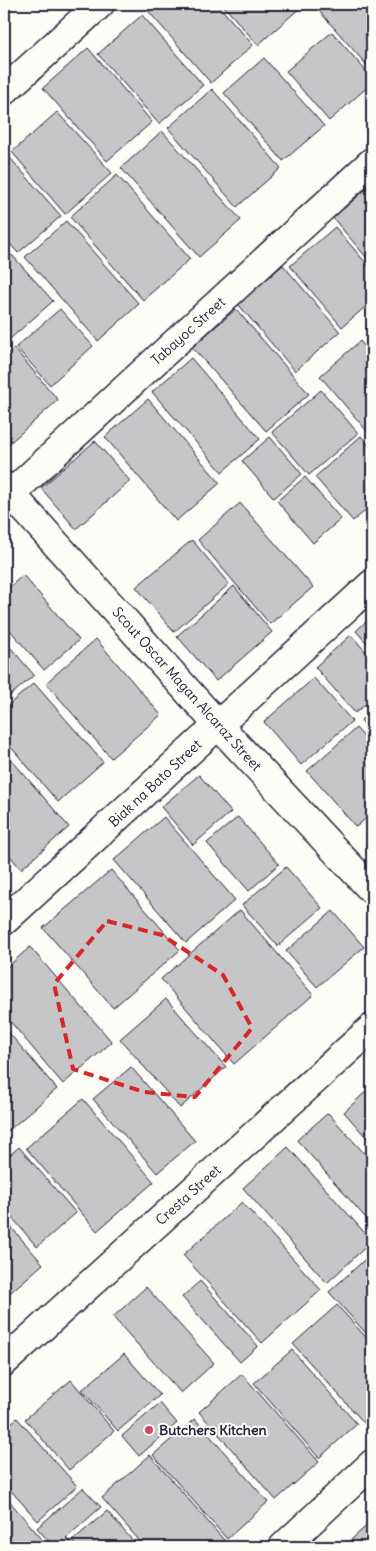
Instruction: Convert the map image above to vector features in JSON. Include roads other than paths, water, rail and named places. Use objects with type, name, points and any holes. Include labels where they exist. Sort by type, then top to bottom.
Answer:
[{"type":"street","points":[[4,91],[100,4]]},
{"type":"street","name":"Tabayoc Street","points":[[6,493],[372,162]]},
{"type":"street","name":"Scout Oscar Magan Alcaraz Street","points":[[6,493],[372,890]]},
{"type":"street","name":"Biak na Bato Street","points":[[4,921],[372,584]]},
{"type":"street","name":"Cresta Street","points":[[4,1362],[372,1028]]},
{"type":"street","points":[[283,1547],[372,1464]]},
{"type":"place","name":"Butchers Kitchen","points":[[149,1430]]}]
